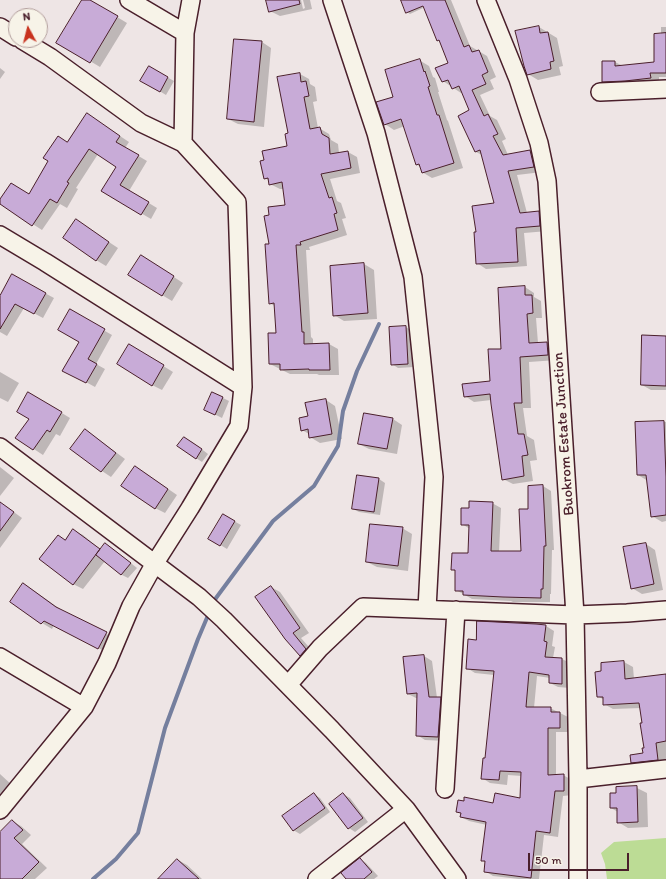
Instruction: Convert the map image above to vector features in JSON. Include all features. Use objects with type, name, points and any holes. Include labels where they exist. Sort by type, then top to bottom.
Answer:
[{"type":"street","points":[[129,0],[186,33]]},
{"type":"street","points":[[183,143],[186,33],[190,0]]},
{"type":"street","points":[[332,0],[376,133],[413,277],[434,477],[427,609]]},
{"type":"street","name":"Buokrom Estate Junction","points":[[486,0],[518,79],[539,143],[547,181],[575,614],[578,879]]},
{"type":"street","points":[[0,810],[84,707],[107,663],[131,606],[155,563],[239,426],[243,387],[237,202],[183,143],[141,123],[50,57],[35,48]]},
{"type":"street","points":[[600,92],[666,88]]},
{"type":"street","points":[[0,235],[243,387]]},
{"type":"street","points":[[0,447],[155,563],[199,597],[224,620],[332,730],[406,809],[457,879]]},
{"type":"street","points":[[288,685],[320,648],[363,607],[575,614],[627,613],[666,610]]},
{"type":"street","points":[[445,789],[456,610]]},
{"type":"street","points":[[0,657],[84,707]]},
{"type":"street","points":[[578,779],[666,770]]},
{"type":"street","points":[[317,879],[406,809]]},
{"type":"green space","points":[[666,838],[666,879],[607,879],[605,864],[601,853],[614,842]]},
{"type":"building","points":[[82,0],[90,0],[118,16],[90,63],[56,43]]},
{"type":"building","points":[[266,0],[299,0],[300,4],[269,12]]},
{"type":"building","points":[[401,0],[445,0],[464,47],[469,45],[472,52],[479,50],[488,72],[482,75],[486,84],[472,90],[484,116],[488,114],[498,134],[493,136],[503,155],[530,150],[534,167],[508,171],[520,213],[539,211],[540,226],[516,228],[518,262],[476,264],[474,232],[476,232],[472,206],[494,203],[480,150],[475,152],[458,116],[469,110],[459,86],[452,89],[448,80],[442,82],[435,68],[448,63],[439,40],[437,41],[423,6],[406,13]]},
{"type":"building","points":[[539,26],[540,33],[548,32],[554,61],[550,62],[551,69],[527,75],[515,31]]},
{"type":"building","points":[[666,33],[666,73],[650,73],[651,78],[602,82],[602,61],[615,61],[615,66],[654,62],[654,34]]},
{"type":"building","points":[[234,39],[262,41],[254,122],[227,119]]},
{"type":"building","points":[[420,59],[430,86],[428,87],[437,115],[439,115],[454,163],[422,173],[419,164],[416,165],[401,119],[384,125],[376,102],[393,97],[385,70]]},
{"type":"building","points":[[149,66],[168,77],[160,92],[140,81]]},
{"type":"building","points":[[300,73],[301,82],[306,81],[309,96],[304,97],[310,129],[320,127],[322,134],[329,138],[330,154],[348,151],[351,168],[321,174],[329,198],[332,197],[337,213],[334,214],[338,230],[300,242],[301,245],[296,245],[304,344],[329,343],[330,370],[280,370],[280,364],[269,364],[268,333],[276,333],[274,303],[269,304],[265,244],[269,244],[264,216],[269,215],[268,207],[285,205],[282,182],[269,185],[268,178],[264,179],[260,161],[264,160],[262,151],[287,146],[285,134],[288,133],[277,77]]},
{"type":"building","points":[[87,113],[120,136],[116,142],[139,155],[120,185],[149,202],[141,215],[101,191],[116,167],[89,149],[67,182],[69,183],[57,203],[50,199],[32,226],[0,204],[0,199],[11,183],[29,194],[48,161],[43,158],[58,136],[67,142]]},
{"type":"building","points":[[76,219],[109,242],[96,261],[63,238]]},
{"type":"building","points":[[141,255],[174,276],[162,296],[128,275]]},
{"type":"building","points":[[364,263],[368,313],[333,316],[330,266]]},
{"type":"building","points":[[12,274],[46,293],[34,314],[15,304],[0,329],[0,296]]},
{"type":"building","points":[[525,286],[525,295],[532,295],[533,313],[527,314],[529,343],[547,342],[548,355],[520,357],[522,403],[514,403],[518,434],[524,434],[528,455],[522,456],[524,476],[502,480],[490,394],[464,397],[462,384],[490,381],[488,349],[501,349],[498,288]]},
{"type":"building","points":[[70,309],[105,329],[88,359],[97,364],[86,383],[62,371],[79,342],[58,330]]},
{"type":"building","points":[[406,326],[408,364],[391,365],[389,327]]},
{"type":"building","points":[[642,335],[666,336],[666,386],[641,385]]},
{"type":"building","points":[[129,344],[164,365],[152,386],[117,364]]},
{"type":"building","points":[[28,392],[62,412],[50,432],[47,430],[33,450],[15,438],[29,419],[17,412]]},
{"type":"building","points":[[212,392],[223,397],[215,415],[204,410]]},
{"type":"building","points":[[326,399],[332,434],[309,438],[308,429],[301,431],[299,418],[308,416],[305,403]]},
{"type":"building","points":[[364,413],[393,418],[387,449],[358,444]]},
{"type":"building","points":[[664,421],[666,515],[651,517],[646,475],[637,475],[635,422]]},
{"type":"building","points":[[85,429],[116,453],[101,472],[70,449]]},
{"type":"building","points":[[184,437],[202,449],[196,459],[177,446]]},
{"type":"building","points":[[135,466],[168,489],[155,509],[121,486]]},
{"type":"building","points":[[357,475],[379,478],[374,512],[352,509]]},
{"type":"building","points":[[543,485],[546,546],[544,546],[543,589],[541,589],[541,598],[463,595],[463,591],[455,591],[455,570],[451,570],[452,553],[468,553],[469,525],[461,525],[461,508],[469,508],[469,501],[493,502],[491,551],[521,551],[519,509],[528,509],[528,486]]},
{"type":"building","points":[[0,502],[14,512],[0,531]]},
{"type":"building","points":[[223,514],[235,521],[220,546],[208,539]]},
{"type":"building","points":[[370,524],[403,527],[398,566],[366,562]]},
{"type":"building","points":[[73,529],[100,549],[73,585],[39,559],[58,535],[65,540]]},
{"type":"building","points":[[105,543],[131,563],[121,575],[96,555]]},
{"type":"building","points":[[646,543],[654,584],[631,589],[623,547]]},
{"type":"building","points":[[23,583],[56,607],[107,632],[98,649],[44,621],[41,624],[10,602]]},
{"type":"building","points":[[271,586],[300,628],[293,633],[306,649],[300,656],[285,639],[255,597]]},
{"type":"building","points":[[477,621],[546,625],[544,641],[547,642],[545,657],[562,658],[562,684],[549,683],[549,675],[529,672],[526,707],[551,707],[551,712],[560,712],[560,728],[548,728],[548,775],[564,774],[564,791],[555,791],[550,833],[536,831],[531,878],[484,872],[485,861],[481,861],[486,822],[460,817],[461,813],[456,812],[458,800],[464,801],[464,797],[493,803],[495,793],[520,798],[521,772],[500,771],[499,780],[481,779],[483,758],[485,758],[494,671],[466,669],[468,639],[476,640]]},
{"type":"building","points":[[424,655],[429,697],[441,697],[438,737],[416,736],[417,693],[407,694],[403,657]]},
{"type":"building","points":[[624,661],[625,679],[666,674],[666,741],[656,743],[658,760],[631,763],[630,755],[643,753],[642,748],[644,748],[640,723],[642,723],[639,703],[603,705],[603,697],[597,697],[595,672],[601,671],[601,663]]},
{"type":"building","points":[[637,786],[638,822],[617,823],[617,808],[610,808],[610,793],[616,793],[616,787]]},
{"type":"building","points":[[314,793],[325,808],[293,831],[282,816]]},
{"type":"building","points":[[343,793],[363,818],[348,829],[329,804]]},
{"type":"building","points":[[12,820],[23,830],[14,838],[39,862],[22,879],[0,879],[0,832]]},
{"type":"building","points":[[360,858],[372,872],[364,879],[346,879],[341,873]]},
{"type":"building","points":[[177,859],[199,879],[158,879]]},
{"type":"waterway","points":[[213,604],[273,521],[314,486],[338,446],[343,411],[357,371],[379,324]]},
{"type":"waterway","points":[[93,879],[116,859],[138,833],[165,728],[209,613]]}]
